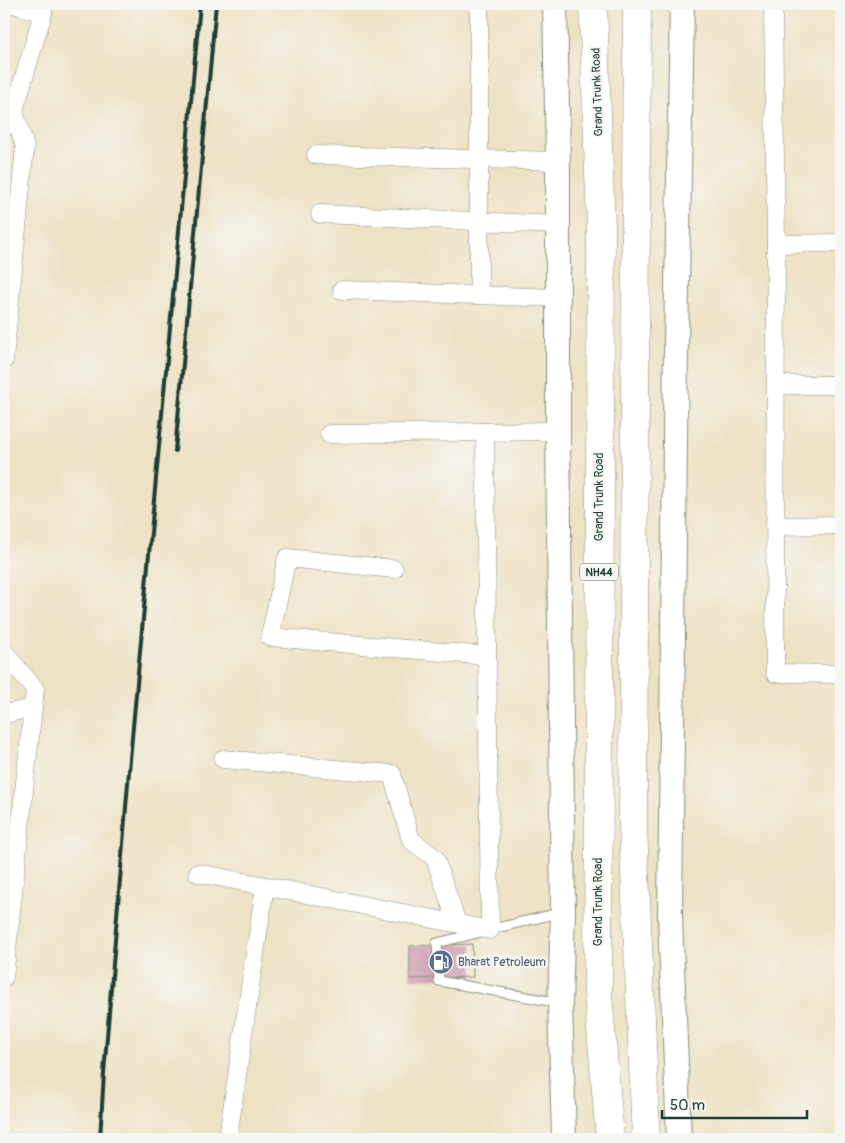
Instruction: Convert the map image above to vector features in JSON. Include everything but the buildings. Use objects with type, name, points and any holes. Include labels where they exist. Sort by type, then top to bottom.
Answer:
[{"type":"highway","name":"Grand Trunk Road","points":[[594,4],[601,227],[598,993],[610,1139]]},
{"type":"highway","name":"NH44","points":[[637,4],[633,825],[646,1139]]},
{"type":"street","points":[[4,128],[14,111],[43,8],[14,4]]},
{"type":"street","points":[[479,4],[479,295]]},
{"type":"street","points":[[555,4],[558,161],[558,431],[563,912],[560,1003],[564,1139]]},
{"type":"street","points":[[679,1139],[670,909],[682,4]]},
{"type":"street","points":[[773,4],[776,244],[775,673],[841,674]]},
{"type":"street","points":[[4,360],[6,321],[26,147],[14,111]]},
{"type":"street","points":[[316,155],[558,161]]},
{"type":"street","points":[[320,214],[558,225]]},
{"type":"street","points":[[776,244],[841,243]]},
{"type":"street","points":[[342,290],[559,298]]},
{"type":"street","points":[[776,385],[841,385]]},
{"type":"street","points":[[328,434],[558,431]]},
{"type":"street","points":[[198,873],[490,930],[484,432]]},
{"type":"street","points":[[775,526],[841,525]]},
{"type":"street","points":[[394,569],[287,558],[270,637],[487,656]]},
{"type":"street","points":[[4,652],[35,689],[9,885],[4,967]]},
{"type":"street","points":[[4,714],[33,708]]},
{"type":"street","points":[[223,759],[392,774],[411,840],[435,858],[457,923]]},
{"type":"street","points":[[229,1130],[264,886]]},
{"type":"lane","points":[[560,1003],[439,981],[437,943],[563,912]]},
{"type":"railway","points":[[100,1139],[130,759],[200,4]]},
{"type":"railway","points":[[175,451],[216,4]]},
{"type":"place","name":"Bharat Petroleum","points":[[441,962]]}]
